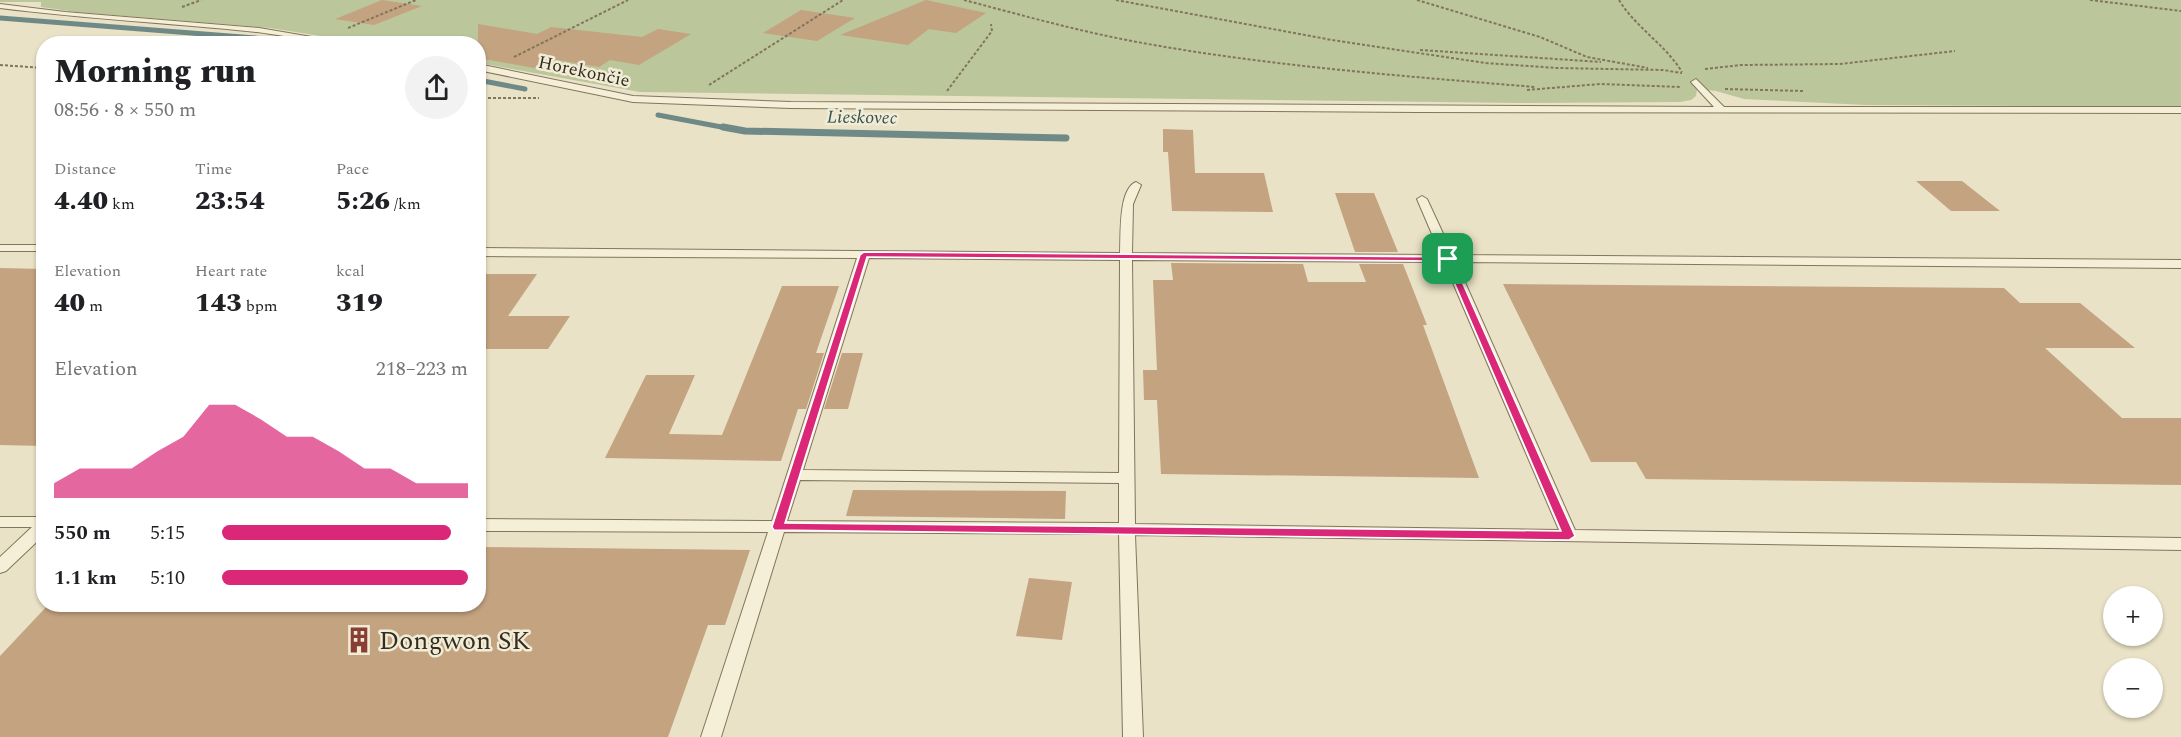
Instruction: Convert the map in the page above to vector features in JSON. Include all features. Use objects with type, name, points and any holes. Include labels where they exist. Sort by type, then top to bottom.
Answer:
[{"type":"lane","points":[[0,6],[66,15],[260,30],[298,36]]},
{"type":"lane","name":"Horekončie","points":[[486,69],[633,99],[791,105],[2181,110]]},
{"type":"lane","points":[[1695,80],[1722,110]]},
{"type":"lane","points":[[1133,737],[1127,529],[1126,257],[1128,204],[1137,185]]},
{"type":"lane","points":[[1422,199],[1569,536]]},
{"type":"lane","points":[[0,248],[36,248]]},
{"type":"lane","points":[[486,252],[2181,264]]},
{"type":"lane","points":[[711,737],[864,255]]},
{"type":"lane","points":[[794,475],[1127,478]]},
{"type":"lane","points":[[0,522],[36,523]]},
{"type":"lane","points":[[486,525],[1127,529],[2181,544]]},
{"type":"lane","points":[[0,567],[36,531]]},
{"type":"path","points":[[343,30],[416,0]]},
{"type":"path","name":"Horekončie","points":[[508,60],[628,0]]},
{"type":"path","points":[[708,85],[843,0]]},
{"type":"path","points":[[964,0],[1079,30],[1157,46],[1300,67],[1545,88]]},
{"type":"path","points":[[1116,0],[1235,24],[1485,63],[1557,68],[1663,70]]},
{"type":"path","points":[[1417,0],[1540,38],[1587,57],[1682,73],[1695,80],[1701,69],[1719,66],[1802,66],[1907,58],[1955,51]]},
{"type":"path","points":[[1619,0],[1632,19],[1665,48],[1682,73]]},
{"type":"path","points":[[2090,0],[2181,11]]},
{"type":"path","points":[[936,106],[992,32],[991,24]]},
{"type":"path","points":[[1398,48],[1615,63]]},
{"type":"path","points":[[0,65],[36,67]]},
{"type":"green space","points":[[0,0],[2181,0],[2181,107],[1866,105],[1744,99],[1716,91],[1697,89],[1696,96],[1691,100],[1680,102],[1519,103],[640,92],[486,64],[486,36],[321,36],[270,28],[76,12],[41,7],[41,2],[0,2]]},
{"type":"building","points":[[382,0],[422,6],[374,25],[335,19]]},
{"type":"building","points":[[926,0],[986,13],[956,33],[929,29],[908,45],[840,35]]},
{"type":"building","points":[[801,10],[855,18],[817,41],[763,33]]},
{"type":"building","points":[[478,24],[537,34],[551,27],[642,37],[658,29],[691,34],[639,65],[610,60],[599,67],[551,59],[534,68],[486,59],[486,36],[478,36]]},
{"type":"building","points":[[1163,129],[1193,130],[1195,173],[1264,173],[1273,212],[1172,211],[1168,152],[1163,152]]},
{"type":"building","points":[[1916,181],[1962,181],[2000,211],[1951,211]]},
{"type":"building","points":[[1335,193],[1374,193],[1398,252],[1355,252]]},
{"type":"building","points":[[1171,263],[1303,264],[1308,282],[1366,282],[1359,264],[1403,264],[1427,325],[1423,325],[1479,478],[1161,474],[1157,400],[1144,400],[1143,370],[1157,370],[1153,280],[1173,280]]},
{"type":"building","points":[[0,268],[36,269],[36,446],[0,445]]},
{"type":"building","points":[[486,274],[537,274],[508,316],[570,316],[548,349],[486,349]]},
{"type":"building","points":[[1503,284],[2004,288],[2020,303],[2080,303],[2135,348],[2045,348],[2122,418],[2181,418],[2181,485],[1646,479],[1636,462],[1591,462]]},
{"type":"building","points":[[782,286],[839,286],[816,353],[824,353],[806,409],[798,409],[781,461],[605,458],[646,375],[695,375],[669,434],[722,435]]},
{"type":"building","points":[[842,353],[863,353],[848,409],[824,409]]},
{"type":"building","points":[[853,490],[1066,491],[1065,519],[846,516]]},
{"type":"building","name":"Dongwon SK","points":[[486,547],[750,550],[725,625],[708,625],[668,737],[0,737],[0,656],[41,612],[486,612]]},
{"type":"building","points":[[1029,578],[1072,582],[1062,640],[1016,636]]},
{"type":"waterway","name":"Lieskovec","points":[[0,18],[230,36]]},
{"type":"waterway","name":"Lieskovec","points":[[486,82],[525,89]]},
{"type":"waterway","name":"Lieskovec","points":[[658,115],[732,129]]},
{"type":"waterway","name":"Lieskovec","points":[[723,127],[745,131],[1066,138]]},
{"type":"place","name":"Dongwon SK","points":[[359,640]]},
{"type":"route","points":[[864,255],[1448,259],[1569,536],[1127,529],[778,527],[864,255]]}]
